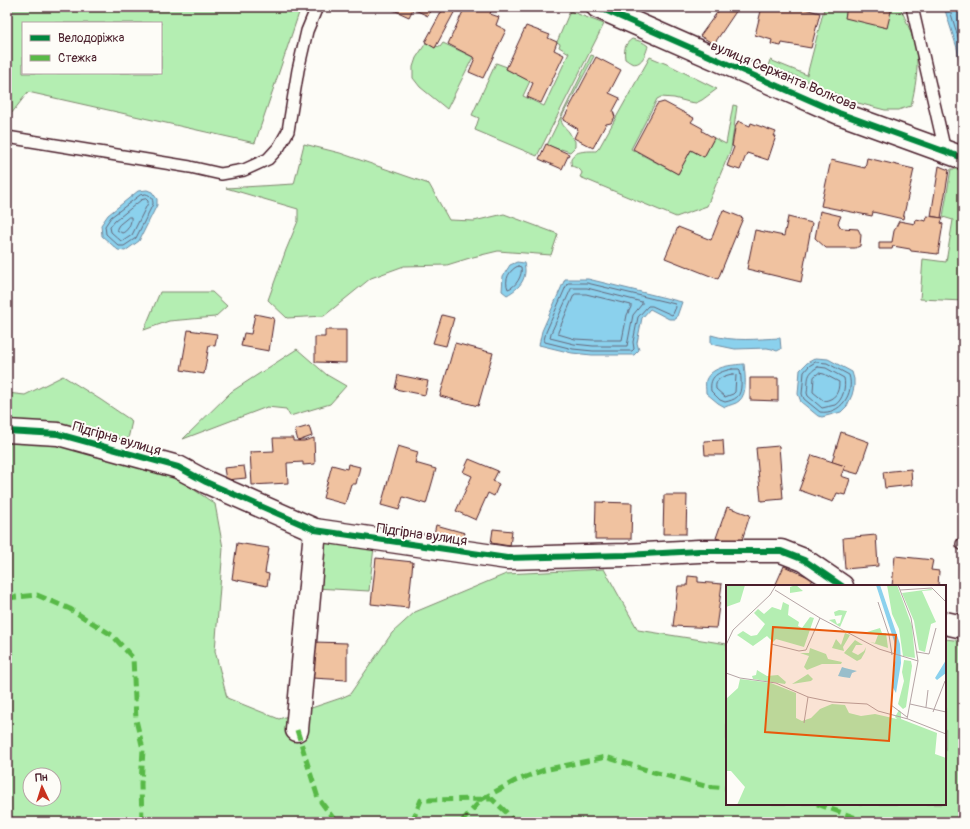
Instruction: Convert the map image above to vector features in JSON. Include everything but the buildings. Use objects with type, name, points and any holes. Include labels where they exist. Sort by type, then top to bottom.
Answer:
[{"type":"street","name":"вулиця Сержанта Волкова","points":[[598,7],[839,113],[954,155]]},
{"type":"street","name":"Підгірна вулиця","points":[[7,431],[58,434],[178,467],[206,482],[315,530],[507,558],[626,556],[699,551],[781,551],[804,560],[841,585]]},
{"type":"street","points":[[297,730],[315,530]]},
{"type":"street","points":[[946,623],[963,627]]},
{"type":"lane","points":[[7,137],[190,167],[221,174],[244,170],[268,159],[279,146],[288,131],[298,70],[307,31],[317,7]]},
{"type":"lane","points":[[912,7],[954,155]]},
{"type":"green space","points":[[7,7],[301,7],[255,143],[28,92],[8,118]]},
{"type":"green space","points":[[815,7],[900,7],[912,35],[917,58],[916,78],[911,106],[898,110],[885,110],[854,102],[806,80],[768,66],[770,60],[807,75],[824,9]]},
{"type":"green space","points":[[570,11],[604,24],[537,156],[475,130],[479,118],[472,115],[496,63],[507,67],[506,69],[530,81],[523,96],[544,106],[569,53],[559,47],[560,44],[557,42]]},
{"type":"green space","points":[[632,39],[642,42],[648,46],[642,59],[635,64],[625,59],[626,45]]},
{"type":"green space","points":[[426,43],[435,48],[436,46],[440,47],[443,43],[473,57],[447,109],[420,87],[413,78],[413,67],[416,58]]},
{"type":"green space","points":[[591,55],[594,56],[561,118],[562,124],[575,141],[575,147],[570,152],[547,145]]},
{"type":"green space","points":[[650,57],[717,89],[696,103],[674,98],[661,97],[657,99],[631,149],[678,174],[691,150],[704,157],[714,138],[726,144],[733,105],[737,106],[731,149],[707,206],[676,217],[580,177],[582,173],[581,171],[572,166],[571,161],[572,157],[578,152],[596,151],[599,148]]},
{"type":"green space","points":[[304,144],[340,153],[429,184],[449,220],[474,221],[504,214],[558,234],[551,255],[498,251],[447,265],[404,266],[371,278],[324,316],[287,318],[268,300],[298,221],[298,209],[226,188],[294,184]]},
{"type":"green space","points":[[951,169],[963,169],[963,301],[920,299],[923,259],[946,262],[953,220],[943,217]]},
{"type":"green space","points":[[160,292],[212,292],[227,306],[215,317],[169,321],[144,330]]},
{"type":"green space","points":[[297,349],[327,375],[346,386],[330,404],[290,416],[286,409],[267,407],[183,439],[231,392]]},
{"type":"green space","points":[[63,376],[132,421],[128,439],[109,443],[7,429],[7,393],[25,395]]},
{"type":"green space","points":[[7,436],[70,443],[177,478],[215,504],[223,548],[215,651],[227,698],[279,719],[350,694],[392,633],[415,612],[506,574],[604,569],[638,630],[726,644],[726,805],[946,805],[946,639],[963,641],[963,822],[7,822]]},
{"type":"green space","points":[[321,541],[374,547],[369,591],[315,588]]},
{"type":"water","points":[[944,7],[963,7],[963,83],[957,48]]},
{"type":"water","points":[[147,190],[152,192],[157,199],[157,205],[139,241],[125,251],[118,250],[102,236],[101,225],[108,215],[138,191]]},
{"type":"water","points":[[517,262],[524,263],[524,278],[516,289],[507,295],[502,291],[503,276],[510,265]]},
{"type":"water","points":[[565,279],[588,279],[682,302],[676,319],[669,319],[650,309],[642,318],[637,343],[639,350],[634,355],[592,355],[572,353],[539,345],[542,331]]},
{"type":"water","points":[[711,335],[728,339],[780,338],[781,349],[777,351],[767,348],[735,349],[711,344]]},
{"type":"water","points":[[816,358],[828,359],[852,372],[854,387],[852,395],[847,406],[841,412],[822,417],[818,416],[801,402],[798,394],[800,370],[807,363]]},
{"type":"water","points":[[744,364],[745,389],[742,398],[738,402],[725,407],[706,393],[706,380],[709,375],[717,369],[723,367]]},
{"type":"water","points":[[963,364],[963,408],[960,395],[959,378]]},
{"type":"marked path","points":[[7,598],[37,595],[70,609],[112,635],[133,658],[136,720],[143,749],[141,784],[142,822]]},
{"type":"marked path","points":[[297,730],[318,798],[336,822]]},
{"type":"marked path","points":[[462,822],[482,799],[515,781],[544,770],[606,757],[705,786],[726,788]]},
{"type":"marked path","points":[[412,822],[421,800],[492,799],[514,822]]},
{"type":"marked path","points":[[820,805],[868,822]]},
{"type":"cycle path","points":[[598,7],[839,113],[963,158]]},
{"type":"cycle path","points":[[7,431],[58,434],[178,467],[206,482],[315,530],[507,558],[626,555],[699,551],[781,551],[804,560],[841,585]]}]
